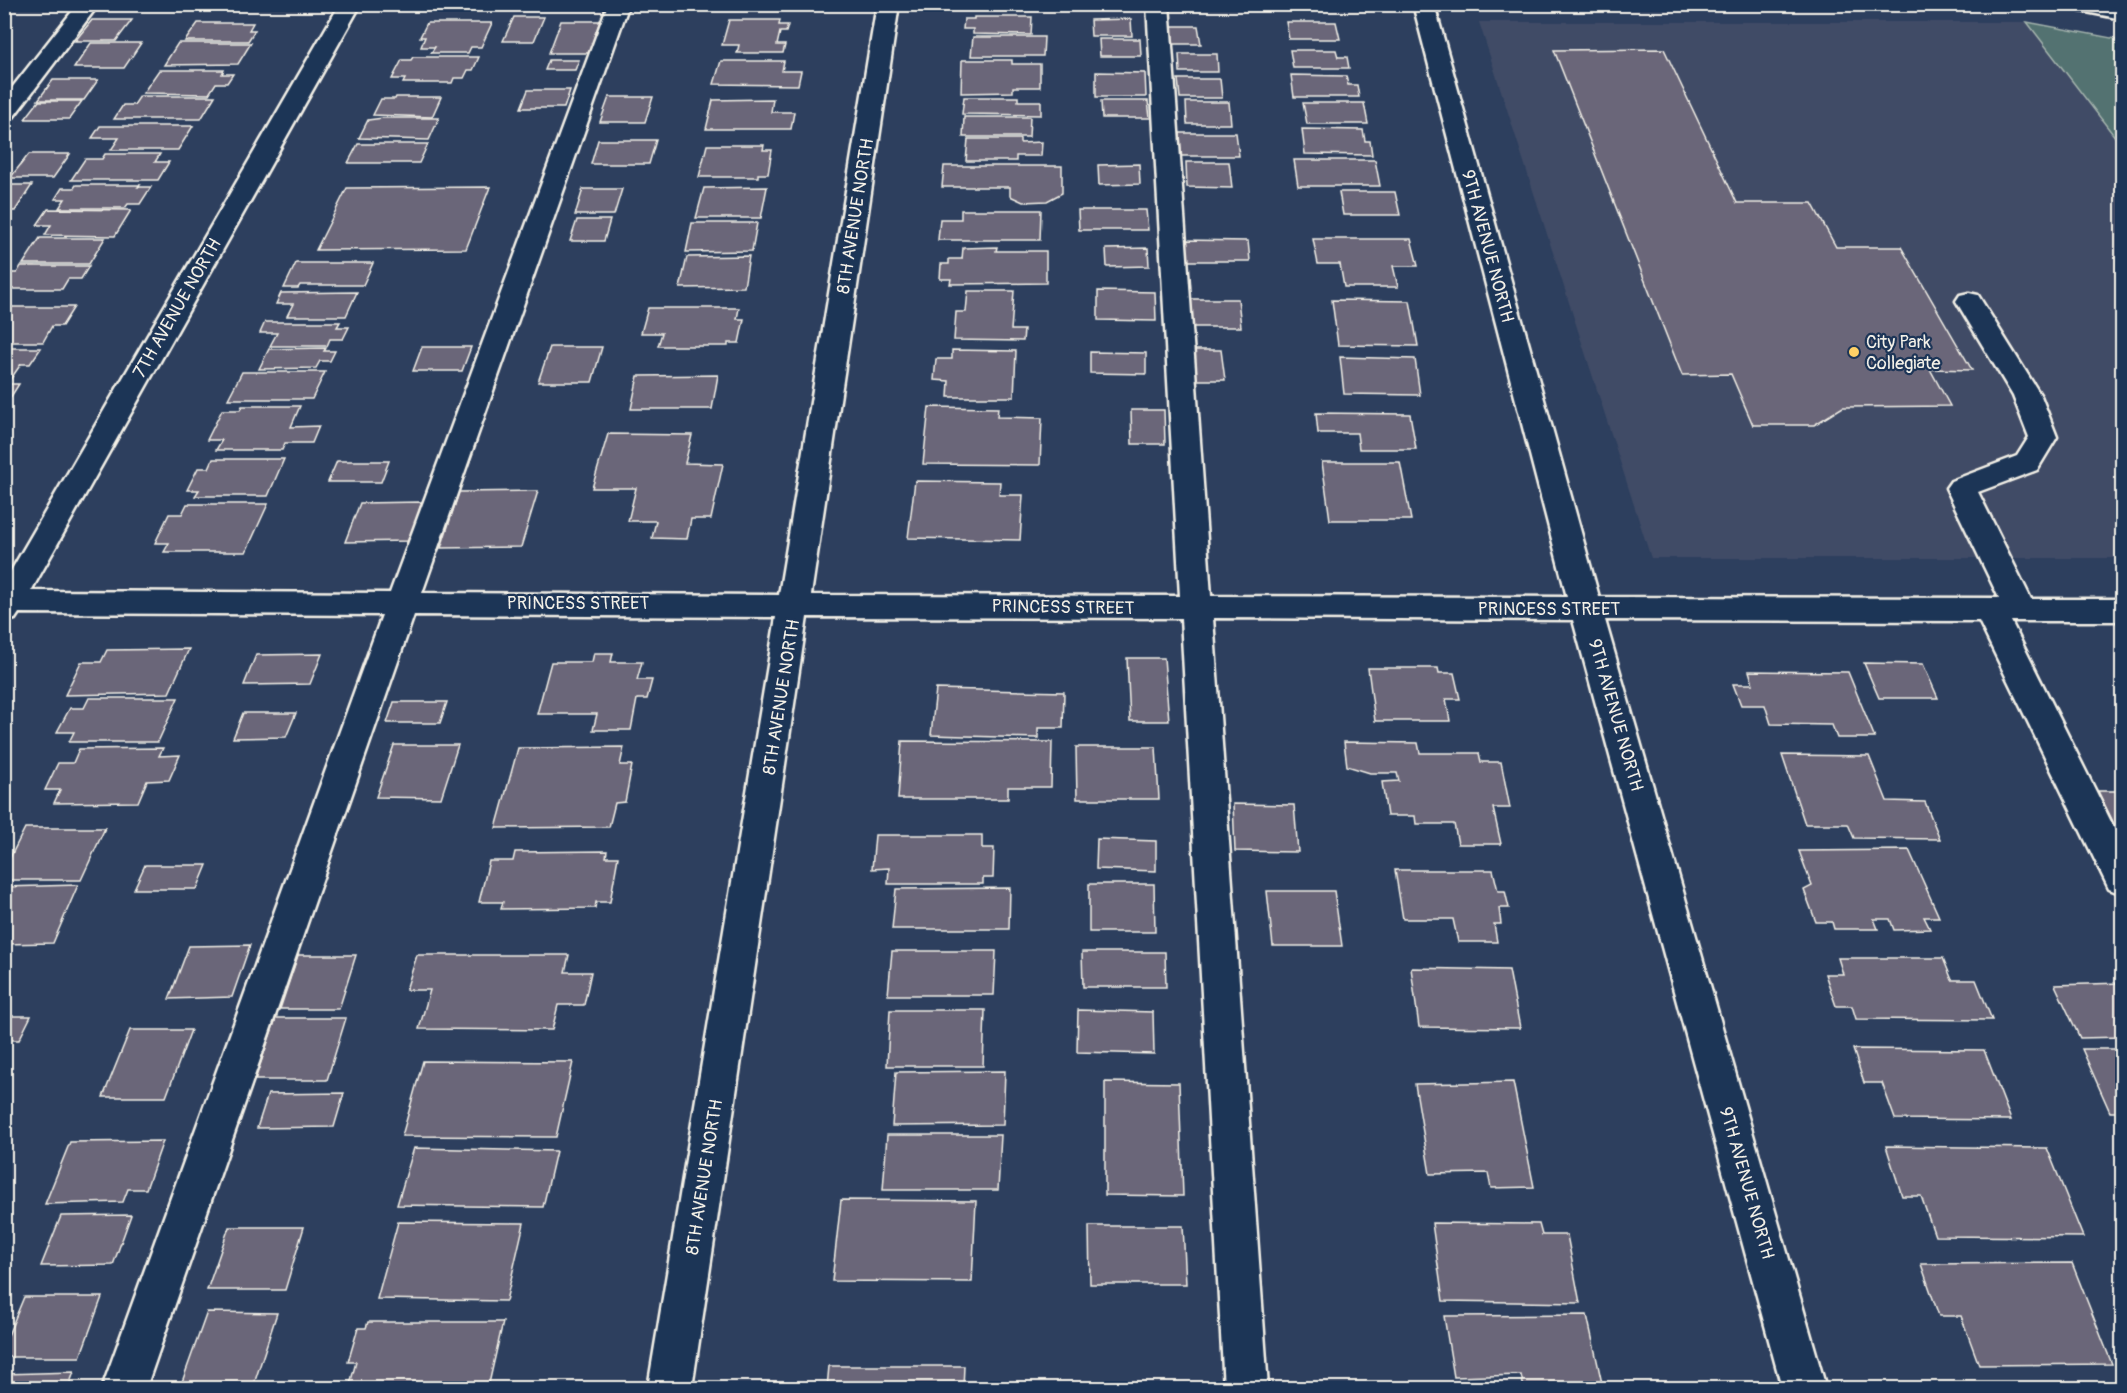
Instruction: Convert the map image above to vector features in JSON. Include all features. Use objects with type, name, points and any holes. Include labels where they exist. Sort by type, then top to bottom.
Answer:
[{"type":"street","points":[[4,114],[89,4]]},
{"type":"street","name":"7TH AVENUE NORTH","points":[[6,605],[351,4]]},
{"type":"street","points":[[124,1389],[402,602],[619,4]]},
{"type":"street","name":"8TH AVENUE NORTH","points":[[670,1389],[888,4]]},
{"type":"street","points":[[1158,4],[1245,1389]]},
{"type":"street","name":"9TH AVENUE NORTH","points":[[1423,4],[1586,609],[1804,1389]]},
{"type":"street","points":[[2079,4],[2122,13]]},
{"type":"street","points":[[1969,302],[2027,396],[2043,437],[2027,463],[1961,488],[2005,609],[2122,879]]},
{"type":"street","name":"PRINCESS STREET","points":[[6,605],[402,602],[1196,609],[2122,610]]},
{"type":"shaded area","name":"City Park Collegiate","points":[[1479,22],[2027,22],[2122,146],[2122,558],[1651,558]]},
{"type":"green space","points":[[2027,22],[2122,40],[2122,146]]},
{"type":"building","points":[[514,17],[544,17],[534,41],[503,41]]},
{"type":"building","points":[[974,17],[1032,17],[1031,35],[973,34],[973,29],[963,29],[964,19],[974,19]]},
{"type":"building","points":[[1131,19],[1132,36],[1091,36],[1090,20]]},
{"type":"building","points":[[92,20],[132,20],[116,41],[75,41]]},
{"type":"building","points":[[729,20],[780,20],[779,25],[788,25],[786,32],[780,32],[777,45],[785,45],[783,53],[737,53],[739,45],[722,45]]},
{"type":"building","points":[[561,21],[600,21],[589,53],[549,53]]},
{"type":"building","points":[[1286,22],[1336,22],[1340,39],[1289,39]]},
{"type":"building","points":[[198,23],[253,23],[249,30],[255,30],[248,41],[185,41]]},
{"type":"building","points":[[427,23],[492,23],[481,47],[471,47],[468,53],[431,53],[435,47],[421,47],[425,37],[420,37]]},
{"type":"building","points":[[1170,26],[1198,26],[1201,44],[1172,44]]},
{"type":"building","points":[[973,37],[1044,37],[1043,56],[971,56]]},
{"type":"building","points":[[1099,39],[1140,39],[1141,56],[1100,56]]},
{"type":"building","points":[[91,43],[141,43],[124,68],[74,68]]},
{"type":"building","points":[[178,43],[251,43],[238,64],[164,65]]},
{"type":"building","points":[[1664,49],[1737,203],[1812,203],[1836,247],[1901,247],[1972,370],[1930,369],[1950,406],[1843,407],[1814,425],[1753,425],[1731,374],[1682,375],[1554,50]]},
{"type":"building","points":[[1290,50],[1336,50],[1338,57],[1347,57],[1349,68],[1293,68]]},
{"type":"building","points":[[1179,54],[1217,54],[1218,72],[1180,72]]},
{"type":"building","points":[[413,57],[479,57],[473,70],[468,70],[464,78],[454,78],[452,83],[403,83],[405,79],[392,79],[402,60],[411,60]]},
{"type":"building","points":[[549,60],[579,60],[575,70],[545,70]]},
{"type":"building","points":[[962,60],[1012,60],[1012,64],[1040,64],[1040,87],[1013,87],[1013,92],[961,93]]},
{"type":"building","points":[[721,61],[784,61],[782,71],[801,71],[798,85],[714,84]]},
{"type":"building","points":[[159,70],[224,70],[222,74],[233,74],[227,83],[216,83],[209,94],[143,93]]},
{"type":"building","points":[[1096,72],[1145,73],[1146,97],[1096,97]]},
{"type":"building","points":[[1291,75],[1346,76],[1348,85],[1357,85],[1359,97],[1294,97]]},
{"type":"building","points":[[1178,79],[1220,79],[1222,98],[1180,98]]},
{"type":"building","points":[[53,80],[98,80],[84,100],[38,100]]},
{"type":"building","points":[[528,90],[570,90],[564,108],[521,108]]},
{"type":"building","points":[[140,96],[215,96],[201,119],[114,119],[123,105],[134,105]]},
{"type":"building","points":[[396,97],[441,97],[432,117],[373,115],[381,99],[395,99]]},
{"type":"building","points":[[609,97],[653,97],[645,122],[600,122]]},
{"type":"building","points":[[964,97],[1018,97],[1018,101],[1041,101],[1041,115],[962,114]]},
{"type":"building","points":[[773,99],[771,112],[794,112],[791,129],[706,129],[713,100]]},
{"type":"building","points":[[39,101],[82,101],[69,119],[25,119]]},
{"type":"building","points":[[1101,101],[1148,101],[1150,118],[1102,118]]},
{"type":"building","points":[[1186,102],[1229,102],[1231,124],[1187,124]]},
{"type":"building","points":[[1303,103],[1364,103],[1368,124],[1307,124]]},
{"type":"building","points":[[964,117],[1030,117],[1029,137],[963,137]]},
{"type":"building","points":[[439,118],[429,140],[359,138],[368,120]]},
{"type":"building","points":[[100,126],[193,126],[178,150],[111,150],[119,138],[92,138]]},
{"type":"building","points":[[1302,129],[1363,130],[1365,141],[1370,141],[1372,155],[1305,154]]},
{"type":"building","points":[[1180,133],[1236,133],[1239,156],[1181,156]]},
{"type":"building","points":[[968,139],[1020,139],[1020,143],[1042,142],[1041,156],[1016,156],[1016,161],[966,161]]},
{"type":"building","points":[[598,140],[656,140],[649,164],[591,164]]},
{"type":"building","points":[[358,144],[428,144],[419,163],[348,163]]},
{"type":"building","points":[[707,145],[764,145],[763,150],[772,150],[768,174],[758,174],[758,177],[699,177]]},
{"type":"building","points":[[29,154],[70,154],[53,178],[10,178]]},
{"type":"building","points":[[105,154],[160,154],[155,162],[169,162],[158,180],[71,180],[85,159],[102,159]]},
{"type":"building","points":[[1294,160],[1375,160],[1380,186],[1298,186]]},
{"type":"building","points":[[1186,162],[1229,162],[1232,188],[1187,187]]},
{"type":"building","points":[[1139,164],[1140,184],[1099,185],[1098,165]]},
{"type":"building","points":[[944,166],[1062,166],[1062,193],[1047,201],[1023,202],[1010,196],[1010,187],[942,187]]},
{"type":"building","points":[[4,185],[32,185],[15,211],[4,211]]},
{"type":"building","points":[[76,185],[151,187],[140,204],[128,204],[125,208],[59,208],[65,199],[55,199],[62,188],[74,188]]},
{"type":"building","points":[[490,187],[466,249],[316,250],[347,188]]},
{"type":"building","points":[[767,187],[761,218],[696,218],[704,188]]},
{"type":"building","points":[[583,189],[622,189],[614,215],[575,215]]},
{"type":"building","points":[[1339,192],[1395,192],[1400,215],[1343,215]]},
{"type":"building","points":[[48,209],[131,210],[115,236],[45,235],[51,225],[37,225]]},
{"type":"building","points":[[961,210],[1041,210],[1040,240],[938,240],[940,219],[961,219]]},
{"type":"building","points":[[1078,210],[1146,210],[1148,230],[1079,230]]},
{"type":"building","points":[[577,220],[610,220],[604,241],[570,241]]},
{"type":"building","points":[[692,223],[757,223],[752,251],[686,252]]},
{"type":"building","points":[[40,238],[105,238],[89,264],[23,264]]},
{"type":"building","points":[[1313,239],[1411,239],[1418,266],[1393,266],[1398,287],[1344,287],[1340,264],[1318,264]]},
{"type":"building","points":[[1182,240],[1248,241],[1250,261],[1183,261]]},
{"type":"building","points":[[997,247],[996,251],[1046,251],[1046,283],[950,284],[951,279],[940,279],[941,264],[949,264],[949,259],[962,259],[963,248]]},
{"type":"building","points":[[1148,248],[1149,266],[1107,267],[1106,249]]},
{"type":"building","points":[[749,256],[744,287],[680,288],[687,257]]},
{"type":"building","points":[[296,263],[373,263],[363,285],[300,285],[298,288],[284,288]]},
{"type":"building","points":[[21,266],[89,266],[81,279],[68,279],[62,289],[5,289],[11,279],[4,279],[8,273],[17,273]]},
{"type":"building","points":[[968,291],[1014,291],[1011,330],[1024,330],[1023,341],[954,340],[956,312],[966,312]]},
{"type":"building","points":[[1098,291],[1155,292],[1156,321],[1098,320]]},
{"type":"building","points":[[357,292],[346,316],[287,316],[293,304],[276,304],[281,293]]},
{"type":"building","points":[[1190,299],[1238,299],[1241,327],[1193,327]]},
{"type":"building","points":[[1332,300],[1410,301],[1418,346],[1338,345]]},
{"type":"building","points":[[4,307],[74,307],[62,326],[52,326],[43,342],[4,342]]},
{"type":"building","points":[[648,308],[739,308],[737,319],[744,319],[739,343],[728,343],[728,346],[658,346],[662,333],[641,333]]},
{"type":"building","points":[[265,322],[340,322],[337,327],[349,327],[343,339],[330,339],[327,346],[270,346],[277,333],[260,333]]},
{"type":"building","points":[[422,347],[471,347],[462,371],[413,371]]},
{"type":"building","points":[[550,347],[602,347],[592,382],[538,382]]},
{"type":"building","points":[[4,348],[41,348],[30,364],[21,364],[10,380],[4,380]]},
{"type":"building","points":[[326,348],[324,351],[335,351],[330,361],[320,361],[316,368],[259,369],[269,349]]},
{"type":"building","points":[[952,350],[1016,351],[1014,397],[948,397],[949,381],[934,380],[936,359],[952,359]]},
{"type":"building","points":[[1193,350],[1221,350],[1225,380],[1196,380]]},
{"type":"building","points":[[1090,352],[1146,353],[1146,374],[1090,373]]},
{"type":"building","points":[[1340,357],[1415,359],[1420,395],[1344,394]]},
{"type":"building","points":[[242,372],[325,372],[312,399],[228,399]]},
{"type":"building","points":[[718,375],[712,409],[631,409],[638,376]]},
{"type":"building","points":[[4,384],[19,384],[5,406],[4,406]]},
{"type":"building","points":[[242,406],[300,406],[291,427],[319,426],[312,443],[285,443],[282,450],[216,450],[222,440],[207,440],[222,410],[240,410]]},
{"type":"building","points":[[929,407],[998,408],[997,417],[1042,418],[1040,465],[923,464]]},
{"type":"building","points":[[1131,410],[1164,410],[1165,444],[1132,444]]},
{"type":"building","points":[[1316,413],[1410,414],[1416,449],[1359,449],[1357,433],[1318,433]]},
{"type":"building","points":[[608,434],[692,435],[685,463],[723,464],[711,519],[691,519],[687,539],[652,538],[656,521],[628,521],[636,488],[592,488]]},
{"type":"building","points":[[213,459],[284,459],[268,496],[195,496],[199,490],[187,490],[198,468],[209,468]]},
{"type":"building","points":[[337,461],[389,461],[381,482],[328,482]]},
{"type":"building","points":[[1322,462],[1400,462],[1411,520],[1330,520]]},
{"type":"building","points":[[915,481],[1000,482],[999,495],[1023,495],[1020,540],[908,538]]},
{"type":"building","points":[[538,491],[521,547],[441,548],[459,492]]},
{"type":"building","points":[[422,502],[409,541],[345,542],[360,503]]},
{"type":"building","points":[[187,504],[268,504],[246,552],[164,552],[169,543],[155,543],[169,514],[182,514]]},
{"type":"building","points":[[189,649],[169,693],[65,695],[81,662],[101,662],[107,650]]},
{"type":"building","points":[[594,653],[613,653],[611,662],[642,662],[637,680],[652,680],[647,699],[637,699],[631,730],[593,730],[597,714],[537,714],[551,662],[592,662]]},
{"type":"building","points":[[322,654],[310,684],[244,685],[256,655]]},
{"type":"building","points":[[1127,658],[1164,658],[1169,721],[1130,721]]},
{"type":"building","points":[[1864,663],[1923,664],[1938,698],[1879,698]]},
{"type":"building","points":[[1368,668],[1438,668],[1439,673],[1454,673],[1460,699],[1446,699],[1450,721],[1375,721]]},
{"type":"building","points":[[1749,671],[1848,672],[1875,738],[1837,738],[1832,725],[1771,724],[1765,705],[1741,705],[1733,684],[1753,684]]},
{"type":"building","points":[[936,689],[1064,692],[1063,728],[1038,728],[1038,738],[931,735]]},
{"type":"building","points":[[89,698],[178,698],[158,742],[69,742],[74,732],[57,732],[70,708],[84,708]]},
{"type":"building","points":[[394,702],[447,702],[440,723],[387,723]]},
{"type":"building","points":[[243,713],[296,713],[286,737],[233,738]]},
{"type":"building","points":[[902,741],[1052,742],[1051,787],[1008,787],[1008,799],[898,799]]},
{"type":"building","points":[[1344,742],[1418,743],[1420,753],[1479,753],[1481,762],[1501,762],[1510,808],[1493,808],[1501,844],[1458,844],[1454,824],[1416,824],[1415,816],[1387,816],[1382,782],[1399,781],[1397,773],[1370,773],[1347,766]]},
{"type":"building","points":[[394,745],[458,745],[441,798],[376,797]]},
{"type":"building","points":[[624,747],[620,765],[632,765],[625,802],[615,803],[609,827],[496,828],[518,748]]},
{"type":"building","points":[[1076,747],[1156,747],[1159,799],[1077,799]]},
{"type":"building","points":[[163,748],[159,756],[180,755],[169,780],[147,781],[138,802],[54,803],[60,790],[45,790],[58,763],[73,763],[79,749]]},
{"type":"building","points":[[1782,755],[1869,756],[1887,801],[1925,802],[1940,839],[1854,838],[1848,824],[1805,824]]},
{"type":"building","points":[[2098,791],[2122,791],[2122,840]]},
{"type":"building","points":[[1233,804],[1294,805],[1298,852],[1235,851]]},
{"type":"building","points":[[25,828],[105,828],[81,880],[4,880],[4,870]]},
{"type":"building","points":[[875,835],[982,835],[982,848],[994,848],[993,878],[983,878],[983,884],[888,884],[889,868],[872,869]]},
{"type":"building","points":[[1097,839],[1156,841],[1156,871],[1096,869]]},
{"type":"building","points":[[1909,850],[1939,917],[1924,917],[1930,929],[1894,930],[1890,919],[1874,919],[1878,929],[1834,929],[1832,922],[1816,922],[1804,890],[1812,886],[1799,851]]},
{"type":"building","points":[[607,851],[606,857],[618,857],[610,902],[596,902],[595,908],[501,909],[503,902],[479,902],[489,861],[513,861],[515,852]]},
{"type":"building","points":[[145,865],[207,865],[197,889],[134,889]]},
{"type":"building","points":[[1395,870],[1493,870],[1498,891],[1505,891],[1509,908],[1499,908],[1501,924],[1494,924],[1497,942],[1458,942],[1453,919],[1403,919]]},
{"type":"building","points":[[1089,884],[1154,884],[1155,932],[1089,932]]},
{"type":"building","points":[[78,885],[53,943],[4,944],[4,887]]},
{"type":"building","points":[[1010,888],[1009,929],[892,929],[896,889]]},
{"type":"building","points":[[1267,891],[1334,891],[1342,946],[1273,946]]},
{"type":"building","points":[[250,945],[232,997],[169,999],[189,946]]},
{"type":"building","points":[[892,951],[996,951],[994,995],[888,995]]},
{"type":"building","points":[[1082,952],[1165,952],[1166,987],[1083,987]]},
{"type":"building","points":[[298,955],[356,955],[339,1009],[280,1009]]},
{"type":"building","points":[[417,955],[569,955],[565,972],[591,972],[584,1005],[558,1005],[552,1030],[419,1029],[430,990],[406,990]]},
{"type":"building","points":[[1838,958],[1943,958],[1952,980],[1976,980],[1992,1020],[1856,1019],[1852,1006],[1836,1006],[1825,974],[1843,974]]},
{"type":"building","points":[[1411,968],[1509,970],[1520,1028],[1419,1027]]},
{"type":"building","points":[[2122,983],[2122,1037],[2080,1038],[2055,985]]},
{"type":"building","points":[[890,1010],[985,1010],[983,1066],[887,1066]]},
{"type":"building","points":[[1078,1010],[1153,1012],[1154,1054],[1077,1052]]},
{"type":"building","points":[[4,1016],[31,1016],[19,1040],[4,1040]]},
{"type":"building","points":[[276,1018],[346,1018],[327,1080],[255,1080]]},
{"type":"building","points":[[130,1030],[191,1030],[166,1097],[103,1097]]},
{"type":"building","points":[[1853,1049],[1984,1050],[2011,1120],[1895,1119],[1882,1083],[1864,1083]]},
{"type":"building","points":[[2082,1049],[2122,1049],[2122,1112],[2110,1112]]},
{"type":"building","points":[[423,1061],[573,1062],[556,1137],[402,1136]]},
{"type":"building","points":[[1005,1071],[1003,1125],[892,1126],[896,1072]]},
{"type":"building","points":[[1105,1082],[1179,1083],[1183,1196],[1105,1195]]},
{"type":"building","points":[[1513,1082],[1534,1187],[1491,1188],[1488,1173],[1430,1174],[1415,1084]]},
{"type":"building","points":[[344,1093],[334,1127],[257,1128],[268,1094]]},
{"type":"building","points":[[887,1135],[1001,1135],[998,1190],[883,1190]]},
{"type":"building","points":[[163,1141],[146,1189],[128,1189],[123,1202],[45,1204],[70,1142]]},
{"type":"building","points":[[1886,1146],[2047,1148],[2083,1237],[1935,1236],[1921,1196],[1902,1196]]},
{"type":"building","points":[[414,1148],[556,1151],[543,1207],[397,1205]]},
{"type":"building","points":[[841,1200],[976,1201],[972,1282],[832,1281]]},
{"type":"building","points":[[131,1215],[113,1265],[41,1266],[61,1216]]},
{"type":"building","points":[[398,1222],[524,1223],[506,1301],[377,1299]]},
{"type":"building","points":[[1432,1223],[1539,1224],[1542,1235],[1567,1235],[1580,1303],[1443,1301]]},
{"type":"building","points":[[1089,1226],[1183,1226],[1186,1284],[1090,1284]]},
{"type":"building","points":[[229,1227],[304,1227],[285,1290],[207,1290]]},
{"type":"building","points":[[2072,1263],[2112,1364],[1979,1365],[1961,1316],[1939,1316],[1921,1264]]},
{"type":"building","points":[[24,1297],[102,1297],[80,1357],[4,1357],[4,1345]]},
{"type":"building","points":[[207,1312],[277,1313],[254,1384],[182,1382]]},
{"type":"building","points":[[1587,1315],[1603,1388],[1524,1388],[1521,1375],[1454,1377],[1444,1316]]},
{"type":"building","points":[[368,1322],[503,1322],[488,1388],[349,1388],[356,1362],[348,1362],[358,1328],[366,1328]]},
{"type":"building","points":[[829,1366],[964,1366],[963,1388],[827,1388]]},
{"type":"building","points":[[74,1372],[68,1388],[4,1388],[4,1374]]},
{"type":"building","points":[[2040,1385],[2041,1388],[1996,1388],[1995,1386]]},
{"type":"place","name":"City Park Collegiate","points":[[1854,352]]}]
